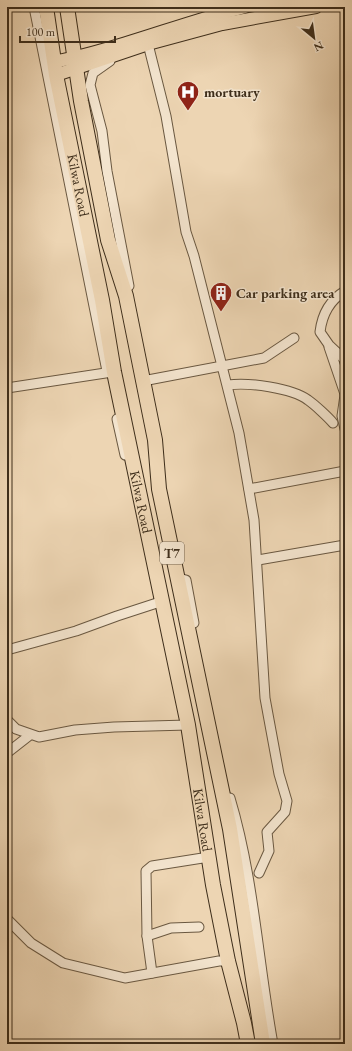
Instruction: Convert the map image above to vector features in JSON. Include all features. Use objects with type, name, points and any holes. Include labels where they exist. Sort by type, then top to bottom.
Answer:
[{"type":"highway","name":"Kilwa Road","points":[[46,7],[55,69],[102,300],[111,372],[185,725],[206,857],[226,961],[244,1022],[248,1044]]},
{"type":"highway","name":"Kilwa Road","points":[[67,7],[75,64],[108,240],[126,296],[155,440],[159,489],[230,829],[263,1044]]},
{"type":"main road","points":[[55,69],[94,58],[171,28],[245,7]]},
{"type":"main road","points":[[72,44],[78,51],[94,58],[120,54],[148,44],[222,24],[316,7]]},
{"type":"main road","points":[[79,85],[94,58]]},
{"type":"street","points":[[7,388],[111,372],[34,7]]},
{"type":"street","points":[[148,44],[166,116],[186,232],[194,256],[228,385],[239,433],[249,489],[258,560],[262,671],[279,774],[287,801],[285,812],[268,832],[269,851],[259,873]]},
{"type":"street","points":[[120,54],[93,72],[90,85],[102,131],[106,171],[143,380],[264,358],[294,338]]},
{"type":"street","points":[[345,291],[331,302],[324,313],[320,332],[329,345],[345,360]]},
{"type":"street","points":[[329,345],[345,394],[342,416],[345,429]]},
{"type":"street","points":[[228,385],[248,383],[295,394],[308,400],[333,423]]},
{"type":"street","points":[[249,489],[345,471]]},
{"type":"street","points":[[258,560],[345,545]]},
{"type":"street","points":[[178,578],[186,580],[225,784],[236,820],[258,940],[266,1007],[273,1044]]},
{"type":"street","points":[[7,650],[76,631],[160,602]]},
{"type":"street","points":[[7,720],[16,729],[39,737],[75,730],[114,727],[185,725]]},
{"type":"street","points":[[7,753],[30,735]]},
{"type":"street","points":[[152,973],[147,936],[146,874],[148,868],[206,857]]},
{"type":"street","points":[[7,919],[31,943],[63,963],[125,978],[226,961],[244,1044]]},
{"type":"street","points":[[147,936],[171,928],[199,927]]},
{"type":"place","name":"mortuary","points":[[188,112]]},
{"type":"place","name":"Car parking area","points":[[221,312]]}]
